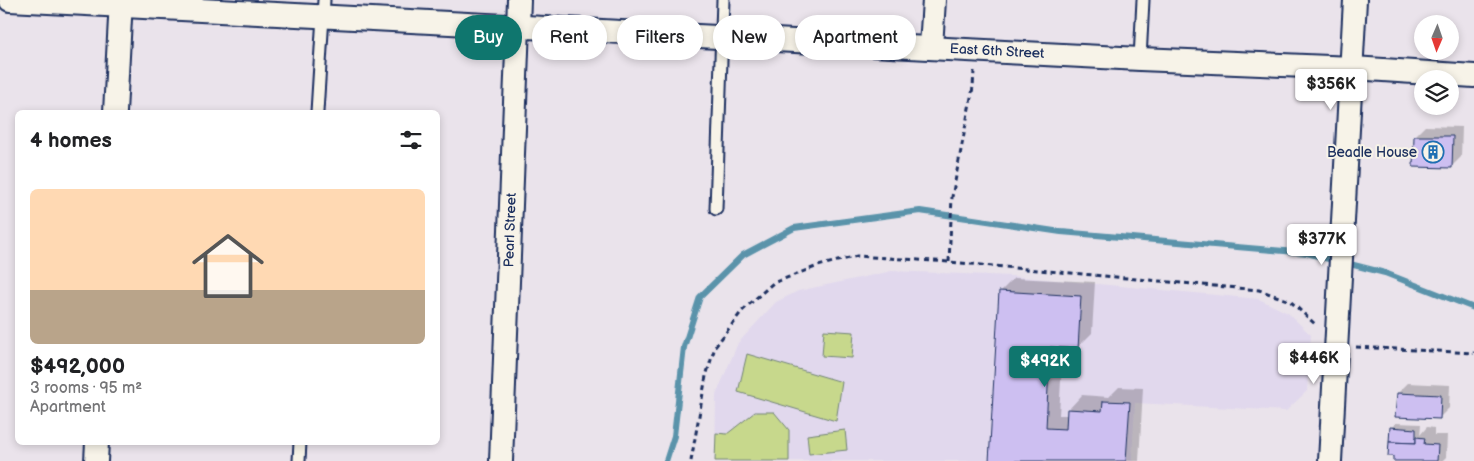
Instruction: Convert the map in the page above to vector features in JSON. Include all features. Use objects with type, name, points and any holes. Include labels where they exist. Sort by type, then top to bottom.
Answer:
[{"type":"street","name":"East 6th Street","points":[[10,0],[323,8],[455,20]]},
{"type":"street","name":"Pearl Street","points":[[518,15],[519,0]]},
{"type":"street","points":[[931,47],[934,0]]},
{"type":"street","points":[[1330,461],[1337,311],[1353,68],[1355,0]]},
{"type":"street","points":[[115,110],[121,3]]},
{"type":"street","name":"East 6th Street","points":[[522,26],[713,36]]},
{"type":"street","name":"East 6th Street","points":[[785,39],[1140,59],[1353,68],[1474,76]]},
{"type":"street","name":"Pearl Street","points":[[501,461],[516,60]]},
{"type":"street","points":[[96,461],[97,445]]},
{"type":"lane","points":[[722,15],[723,0]]},
{"type":"lane","points":[[1140,59],[1143,0]]},
{"type":"lane","points":[[318,110],[323,8]]},
{"type":"lane","points":[[716,209],[720,60]]},
{"type":"lane","points":[[299,461],[300,445]]},
{"type":"path","points":[[950,262],[952,197],[973,87],[974,65]]},
{"type":"path","points":[[691,461],[706,376],[715,347],[742,312],[774,283],[818,266],[857,256],[950,262],[1259,290],[1290,301],[1335,346],[1474,353]]},
{"type":"shaded area","points":[[892,271],[1012,276],[1259,299],[1288,313],[1311,335],[1307,391],[1286,411],[1135,403],[1132,461],[715,461],[716,395],[738,343],[776,302],[798,291]]},
{"type":"green space","points":[[824,330],[854,332],[852,358],[822,356]]},
{"type":"green space","points":[[747,354],[842,382],[836,421],[738,392]]},
{"type":"green space","points":[[755,412],[774,412],[789,430],[789,461],[715,461],[716,433],[727,434]]},
{"type":"green space","points":[[845,430],[847,450],[809,454],[807,435]]},
{"type":"building","name":"Beadle House","points":[[1414,136],[1453,136],[1452,168],[1413,167]]},
{"type":"building","points":[[999,291],[1081,296],[1078,349],[1050,347],[1046,428],[1066,429],[1067,409],[1102,411],[1103,401],[1130,402],[1126,461],[989,461]]},
{"type":"building","points":[[1397,393],[1441,395],[1440,419],[1395,417]]},
{"type":"building","points":[[1390,427],[1416,429],[1416,443],[1389,442]]},
{"type":"building","points":[[1416,437],[1425,438],[1424,444],[1438,445],[1437,461],[1393,461],[1393,456],[1388,456],[1389,442],[1416,443]]},
{"type":"waterway","points":[[666,461],[674,436],[684,347],[700,297],[743,255],[794,228],[920,211],[1061,232],[1307,253],[1336,261]]},
{"type":"waterway","points":[[1346,263],[1385,273],[1474,308]]},
{"type":"place","name":"Beadle House","points":[[1433,152]]}]
